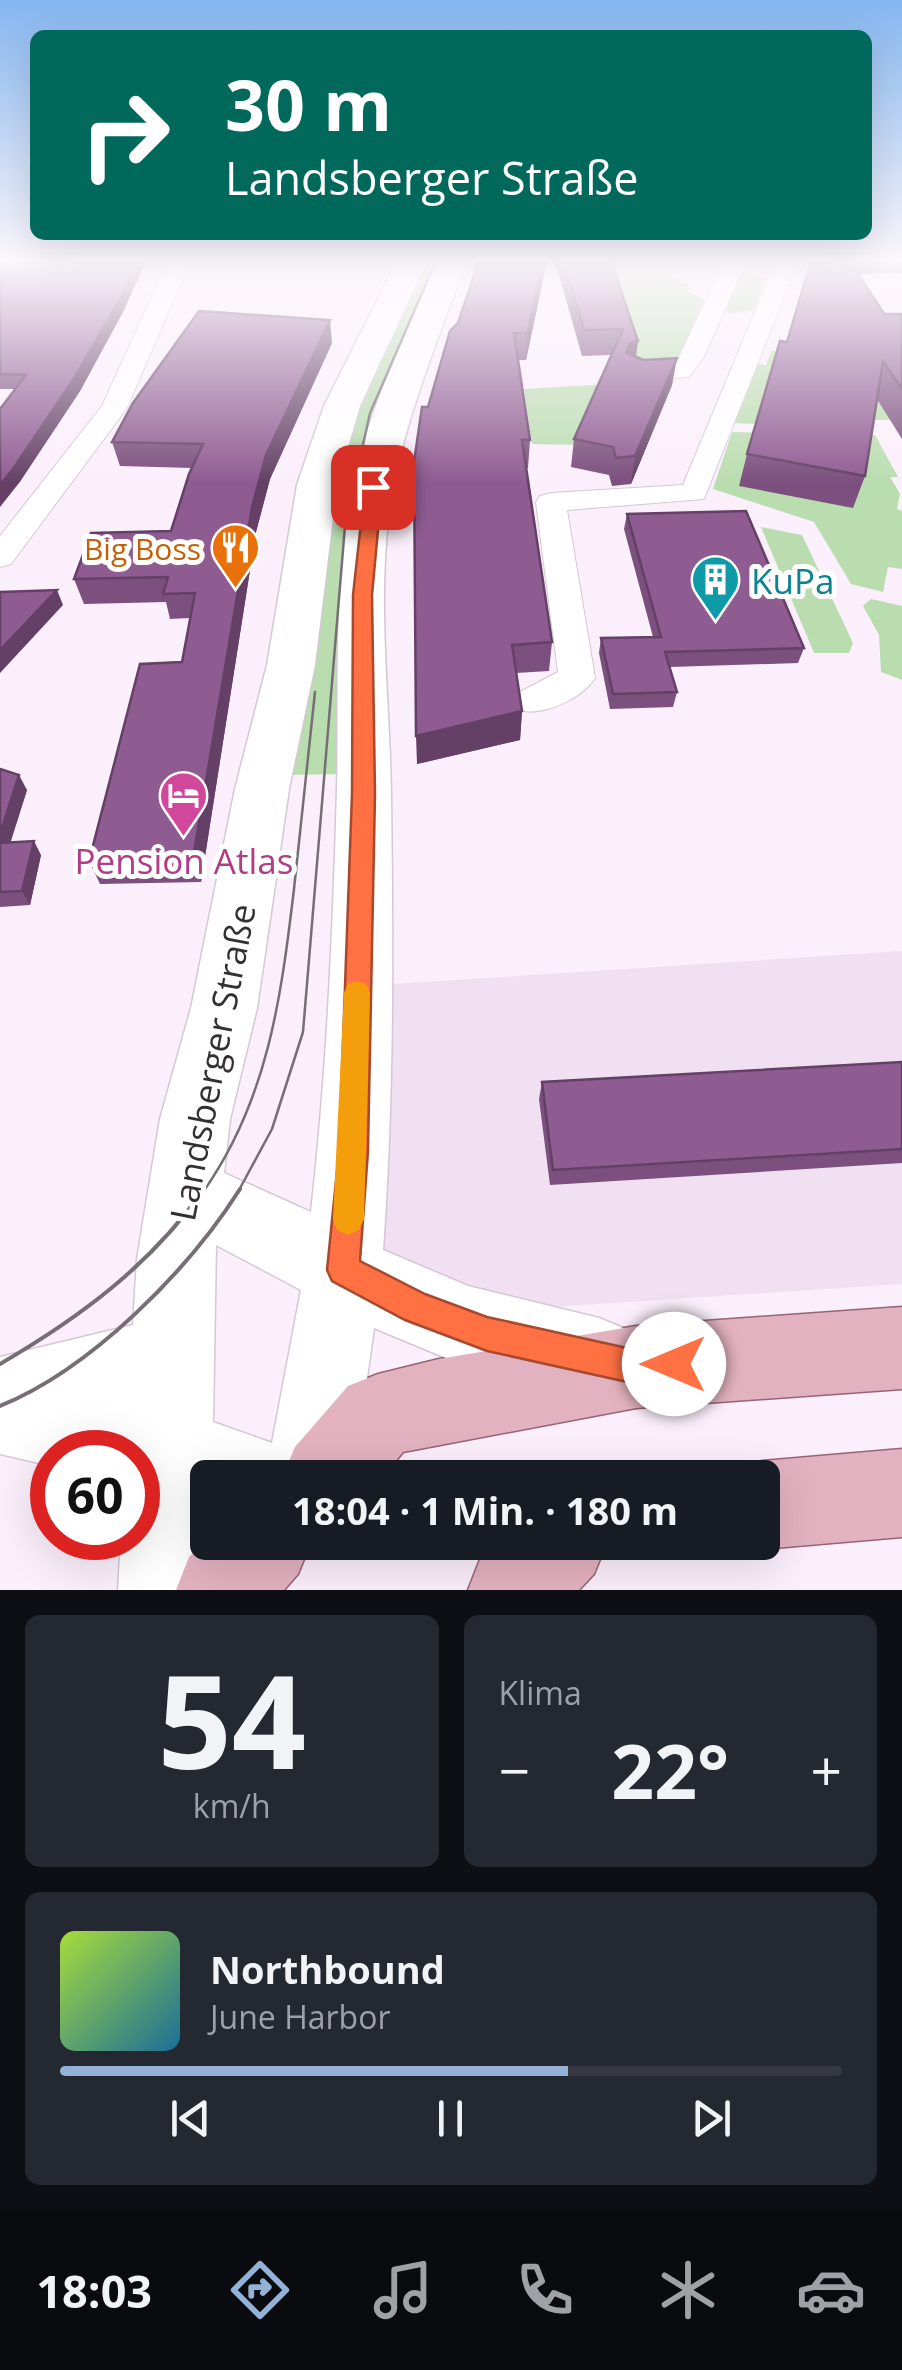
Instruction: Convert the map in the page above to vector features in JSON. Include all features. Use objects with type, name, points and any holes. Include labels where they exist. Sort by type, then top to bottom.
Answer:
[{"type":"main road","points":[[341,1460],[378,1416],[440,1401],[636,1367],[902,1348]]},
{"type":"main road","points":[[780,1503],[902,1493]]},
{"type":"main road","points":[[222,1590],[250,1560]]},
{"type":"main road","points":[[514,1590],[544,1560]]},
{"type":"street","points":[[0,557],[114,408],[148,335]]},
{"type":"street","name":"Landsberger Straße","points":[[164,1590],[172,1357],[183,1194],[195,1120],[228,992],[271,742],[291,665],[303,563],[318,485],[342,406],[376,335]]},
{"type":"street","points":[[312,1460],[344,1270],[354,1151],[364,794],[362,595],[368,516],[392,408],[421,335]]},
{"type":"street","points":[[680,372],[701,335]]},
{"type":"street","points":[[533,701],[578,678],[551,502],[701,495],[741,378],[764,337],[758,335]]},
{"type":"street","points":[[638,376],[680,372],[741,378]]},
{"type":"street","points":[[183,1194],[417,1308],[487,1334],[636,1367]]},
{"type":"street","points":[[0,1398],[172,1357]]},
{"type":"street","points":[[0,1412],[198,1460]]},
{"type":"street","points":[[289,1590],[295,1560]]},
{"type":"shaded area","points":[[902,951],[902,1284],[537,1308],[416,1279],[384,1249],[373,1221],[377,985]]},
{"type":"green space","points":[[387,335],[412,335],[378,415],[346,774],[279,775],[324,525],[352,413]]},
{"type":"green space","points":[[625,335],[696,335],[684,361],[635,371]]},
{"type":"green space","points":[[818,350],[861,355],[902,420],[875,420],[873,429],[733,423],[754,364],[766,365],[771,351]]},
{"type":"green space","points":[[674,380],[581,445],[532,444],[524,389]]},
{"type":"green space","points":[[732,432],[875,435],[898,477],[890,477],[900,494],[897,509],[902,511],[902,569],[888,567],[883,592],[851,584],[814,522],[713,489]]},
{"type":"green space","points":[[761,527],[802,535],[853,643],[849,653],[814,653]]},
{"type":"green space","points":[[871,599],[902,606],[902,680],[881,672],[879,635],[863,606]]},
{"type":"building","points":[[0,335],[99,335],[75,377],[0,485],[0,409],[26,375],[0,374]]},
{"type":"building","points":[[182,335],[323,335],[266,455],[252,507],[193,858],[89,861],[140,664],[182,662],[195,593],[163,594],[168,577],[74,579],[91,533],[171,531],[203,444],[112,442],[133,403]]},
{"type":"building","points":[[449,335],[514,335],[530,440],[522,440],[552,642],[512,645],[522,711],[416,736],[414,462],[422,407],[428,407]]},
{"type":"building","points":[[620,335],[636,335],[638,341],[630,343],[626,353],[644,360],[677,358],[635,456],[616,458],[613,447],[574,439]]},
{"type":"building","points":[[789,335],[902,335],[902,389],[883,361],[865,476],[747,454],[780,341],[787,342]]},
{"type":"building","name":"KuPa","points":[[746,511],[804,648],[665,652],[677,692],[613,694],[601,638],[661,637],[627,514]]},
{"type":"building","points":[[57,590],[0,650],[0,592]]},
{"type":"building","points":[[0,769],[19,775],[0,834]]},
{"type":"building","points":[[34,841],[22,891],[0,892],[0,843]]},
{"type":"building","points":[[902,1062],[902,1149],[553,1170],[542,1082]]},
{"type":"tram line","points":[[238,1191],[272,1129],[303,1032],[345,526],[370,413],[404,335]]},
{"type":"tram line","points":[[203,1192],[243,1121],[277,1009],[315,692]]},
{"type":"tram line","points":[[0,1364],[112,1288],[161,1242],[204,1189]]},
{"type":"tram line","points":[[0,1406],[69,1368],[135,1314],[193,1252],[238,1191]]},
{"type":"slow traffic","points":[[348,1219],[354,1151],[357,993]]},
{"type":"place","name":"Big Boss","points":[[236,590]]},
{"type":"place","name":"KuPa","points":[[716,622]]},
{"type":"place","name":"Pension Atlas","points":[[184,838]]},
{"type":"route","points":[[373,487],[362,595],[364,794],[354,1151],[344,1270],[390,1296],[487,1334],[636,1367],[674,1364]]}]
